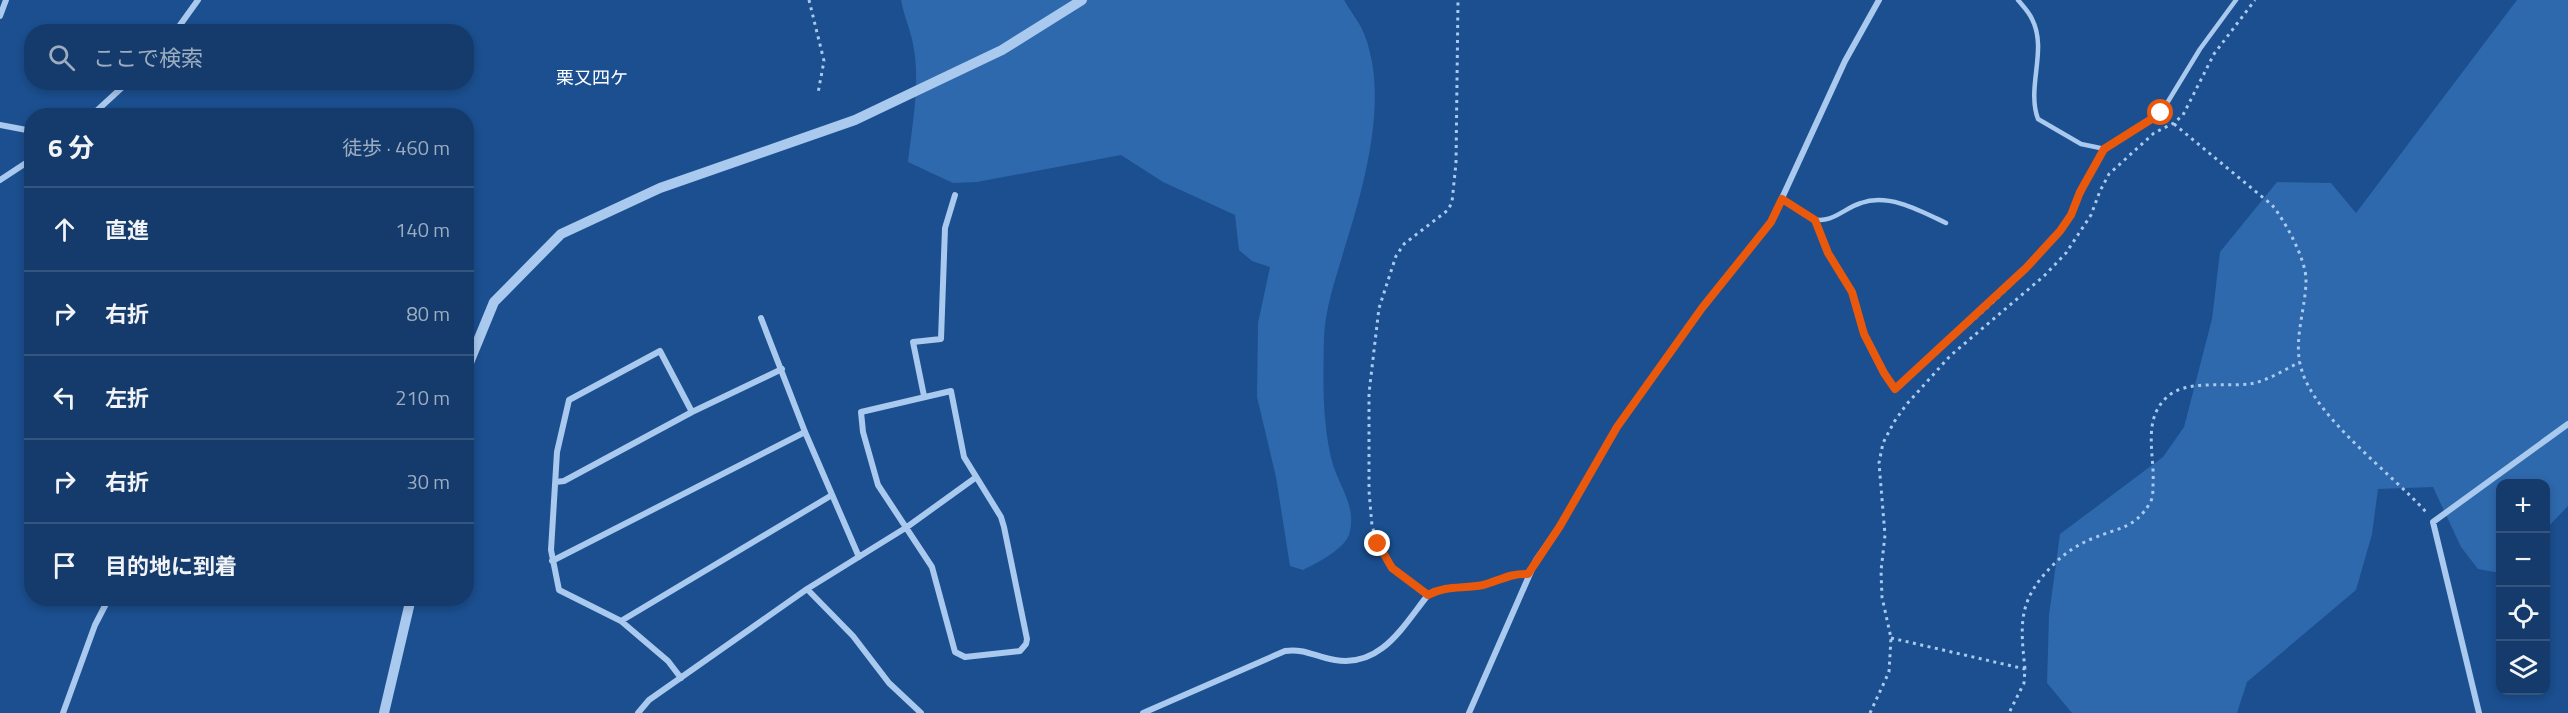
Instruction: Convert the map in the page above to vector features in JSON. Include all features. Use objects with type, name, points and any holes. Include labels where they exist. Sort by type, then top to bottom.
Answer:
[{"type":"street","points":[[0,16],[6,0]]},
{"type":"street","points":[[181,24],[198,0]]},
{"type":"street","points":[[474,351],[494,302],[561,234],[660,188],[855,120],[1002,50],[1082,0]]},
{"type":"street","points":[[1469,713],[1486,678],[1528,574],[1560,526],[1617,427],[1702,308],[1771,222],[1845,61],[1880,0]]},
{"type":"street","points":[[100,108],[119,90]]},
{"type":"street","points":[[0,125],[24,130]]},
{"type":"street","points":[[0,180],[24,164]]},
{"type":"street","points":[[924,396],[913,342],[940,339],[945,228],[955,195]]},
{"type":"street","points":[[761,318],[805,432],[859,557]]},
{"type":"street","points":[[681,678],[668,661],[621,621],[559,590],[552,561],[557,452],[569,399],[660,351],[692,412]]},
{"type":"street","points":[[556,482],[564,481],[692,412],[782,369]]},
{"type":"street","points":[[951,391],[960,444],[975,478],[1001,517],[1027,639],[1024,648],[1020,651],[965,657],[955,652],[932,567],[878,485],[863,432],[861,412],[951,391]]},
{"type":"street","points":[[2479,713],[2446,586],[2433,522],[2568,424]]},
{"type":"street","points":[[552,561],[805,432]]},
{"type":"street","points":[[638,713],[649,700],[807,589],[907,527],[975,478]]},
{"type":"street","points":[[621,621],[832,495]]},
{"type":"street","points":[[1143,713],[1285,651],[1307,651],[1344,661],[1365,658],[1378,653],[1428,595],[1446,588],[1485,585],[1505,576],[1528,574]]},
{"type":"street","points":[[807,589],[853,636],[889,683],[921,713]]},
{"type":"street","points":[[63,713],[105,606]]},
{"type":"street","points":[[384,713],[409,606]]},
{"type":"lane","points":[[2018,0],[2033,20],[2036,30],[2033,97],[2038,119],[2081,144],[2104,149],[2161,113],[2200,49],[2236,0]]},
{"type":"lane","points":[[1782,199],[1815,220],[1830,219],[1859,203],[1876,200],[1906,206],[1946,223]]},
{"type":"lane","points":[[1815,220],[1825,247],[1852,292],[1864,334],[1892,385]]},
{"type":"path","points":[[809,0],[824,61],[818,93]]},
{"type":"path","points":[[1428,595],[1392,568],[1378,544],[1372,526],[1369,491],[1369,393],[1379,308],[1396,256],[1404,244],[1448,210],[1452,202],[1456,163],[1458,0]]},
{"type":"path","points":[[1870,713],[1889,672],[1891,638],[1882,588],[1881,571],[1885,526],[1879,463],[1883,443],[1894,422],[1950,356],[2044,276],[2066,253],[2091,215],[2100,191],[2114,168],[2154,133],[2174,123],[2182,115],[2214,54],[2255,0]]},
{"type":"path","points":[[2161,113],[2272,205],[2281,217],[2305,270],[2300,362],[2305,379],[2312,392],[2341,429],[2410,495],[2433,522]]},
{"type":"path","points":[[1892,385],[1896,388],[1961,329],[2026,268],[2060,231],[2071,215],[2080,192],[2104,149]]},
{"type":"path","points":[[2009,713],[2024,684],[2022,636],[2028,595],[2038,579],[2061,557],[2081,543],[2133,524],[2151,501],[2153,468],[2150,437],[2153,418],[2165,398],[2177,390],[2252,384],[2300,362]]},
{"type":"path","points":[[1891,638],[2025,669]]},
{"type":"shaded area","points":[[901,0],[1344,0],[1361,27],[1370,52],[1375,109],[1366,168],[1331,293],[1325,327],[1325,418],[1329,450],[1350,507],[1351,516],[1349,535],[1336,551],[1303,570],[1290,566],[1276,477],[1257,397],[1258,323],[1270,267],[1252,261],[1239,250],[1235,215],[1163,182],[1121,155],[977,182],[953,183],[908,162],[915,106],[916,64]]},
{"type":"shaded area","points":[[2517,0],[2568,0],[2568,506],[2550,525],[2550,479],[2496,479],[2496,572],[2478,569],[2461,547],[2433,487],[2378,489],[2372,534],[2356,590],[2247,682],[2237,713],[2072,713],[2047,683],[2049,615],[2060,534],[2163,457],[2184,427],[2212,319],[2220,252],[2277,182],[2331,183],[2356,213]]},
{"type":"district","name":"栗又四ケ","points":[[592,77]]},
{"type":"route","points":[[1378,544],[1392,568],[1428,595],[1457,586],[1485,585],[1516,573],[1528,574],[1560,526],[1617,427],[1702,308],[1771,222],[1782,199],[1815,220],[1828,253],[1852,292],[1864,334],[1895,389],[1970,322],[2026,268],[2060,231],[2071,215],[2080,192],[2104,149],[2112,147],[2136,128],[2161,113]]}]
